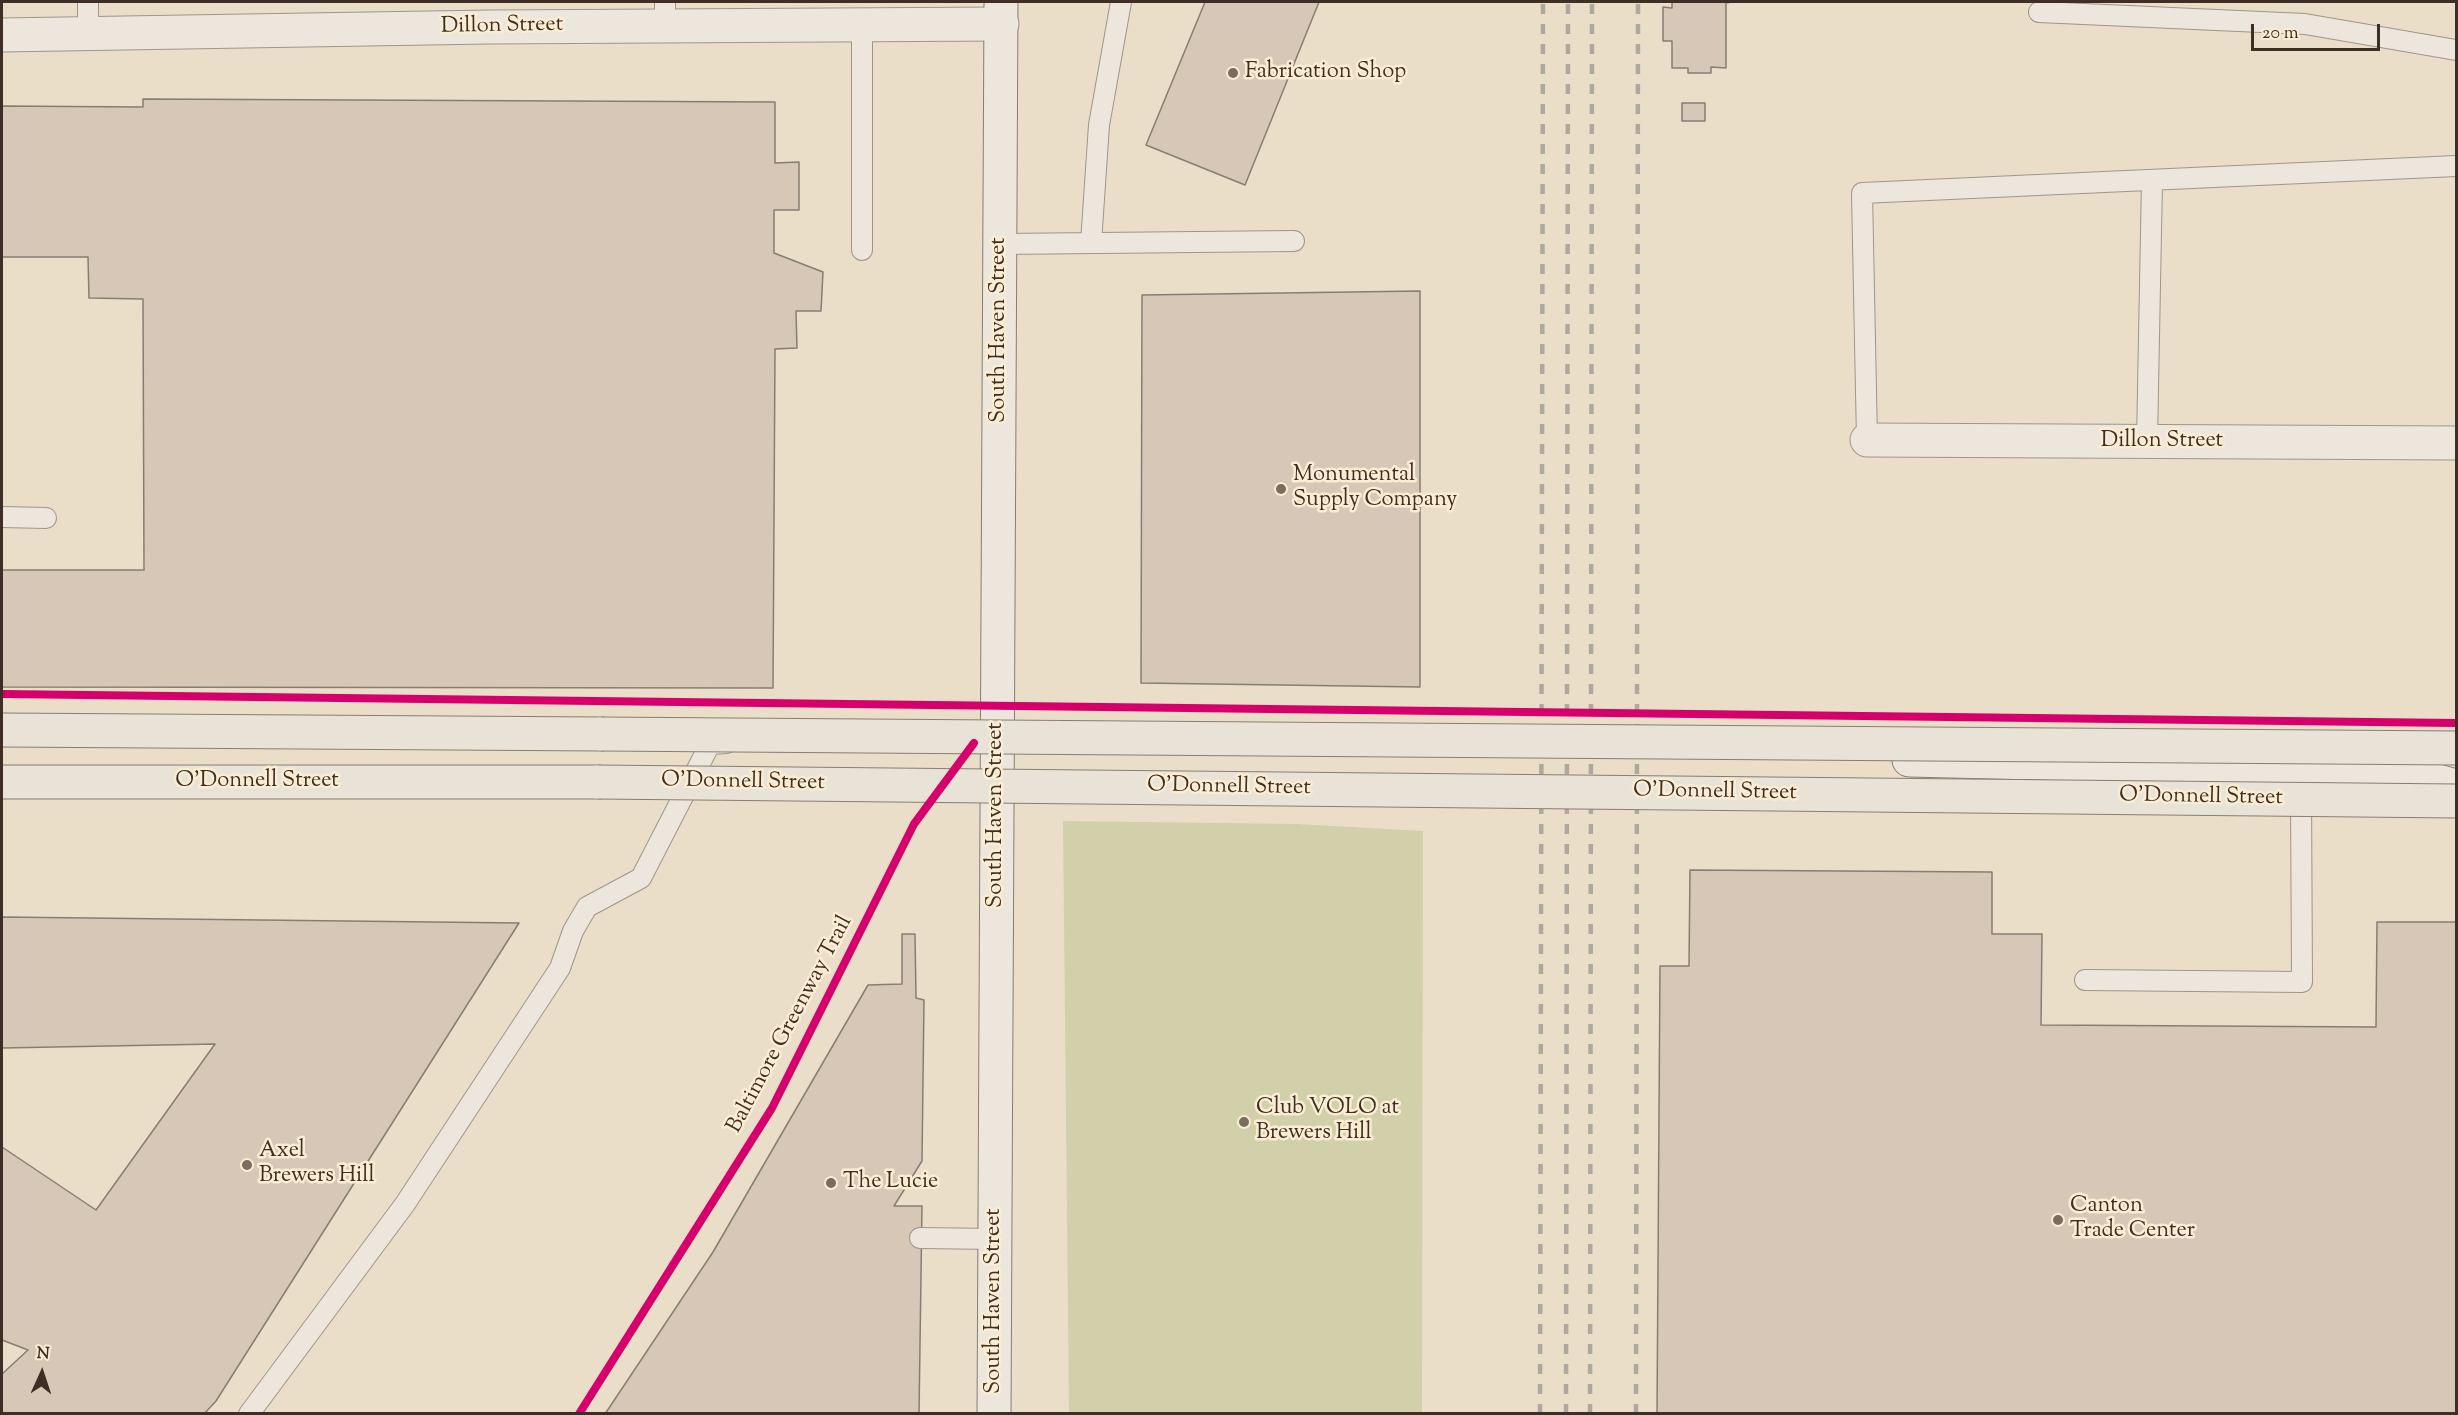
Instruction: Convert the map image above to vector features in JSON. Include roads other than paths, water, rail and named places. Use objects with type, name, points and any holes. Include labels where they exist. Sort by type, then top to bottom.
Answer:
[{"type":"main road","name":"O'Donnell Street","points":[[2,730],[2457,748]]},
{"type":"main road","name":"O'Donnell Street","points":[[2,782],[598,782],[2457,801]]},
{"type":"street","name":"Dillon Street","points":[[2,35],[88,34],[489,14],[665,14],[862,24],[1002,13]]},
{"type":"street","name":"South Haven Street","points":[[994,1413],[1002,13]]},
{"type":"street","name":"Dillon Street","points":[[1867,440],[2457,443]]},
{"type":"street","name":"O'Donnell Street","points":[[998,744],[1590,752],[2406,772],[2457,786]]},
{"type":"street","name":"O'Donnell Street","points":[[2406,772],[2457,761]]},
{"type":"lane","points":[[88,2],[88,34]]},
{"type":"lane","points":[[1091,243],[1099,124],[1121,2]]},
{"type":"lane","points":[[2038,12],[2305,24],[2457,50]]},
{"type":"lane","points":[[862,24],[862,250]]},
{"type":"lane","points":[[1867,440],[1862,193],[2457,166]]},
{"type":"lane","points":[[2147,441],[2152,180]]},
{"type":"lane","points":[[1000,244],[1294,241]]},
{"type":"lane","points":[[2,517],[46,518]]},
{"type":"lane","points":[[249,1413],[405,1204],[560,968],[573,931],[587,907],[641,879],[710,744],[998,744]]},
{"type":"lane","points":[[2085,980],[2302,982],[2301,769]]},
{"type":"lane","points":[[920,1238],[995,1239]]},
{"type":"railway","points":[[1540,1414],[1543,2]]},
{"type":"railway","points":[[1566,1414],[1568,2]]},
{"type":"railway","points":[[1590,1414],[1592,2]]},
{"type":"railway","points":[[1636,1414],[1638,2]]},
{"type":"place","name":"Fabrication Shop","points":[[1233,73]]},
{"type":"place","name":"Monumental Supply Company","points":[[1281,489]]},
{"type":"place","name":"Club VOLO at Brewers Hill","points":[[1244,1122]]},
{"type":"place","name":"Axel Brewers Hill","points":[[247,1165]]},
{"type":"place","name":"The Lucie","points":[[831,1183]]},
{"type":"place","name":"Canton Trade Center","points":[[2058,1220]]}]
